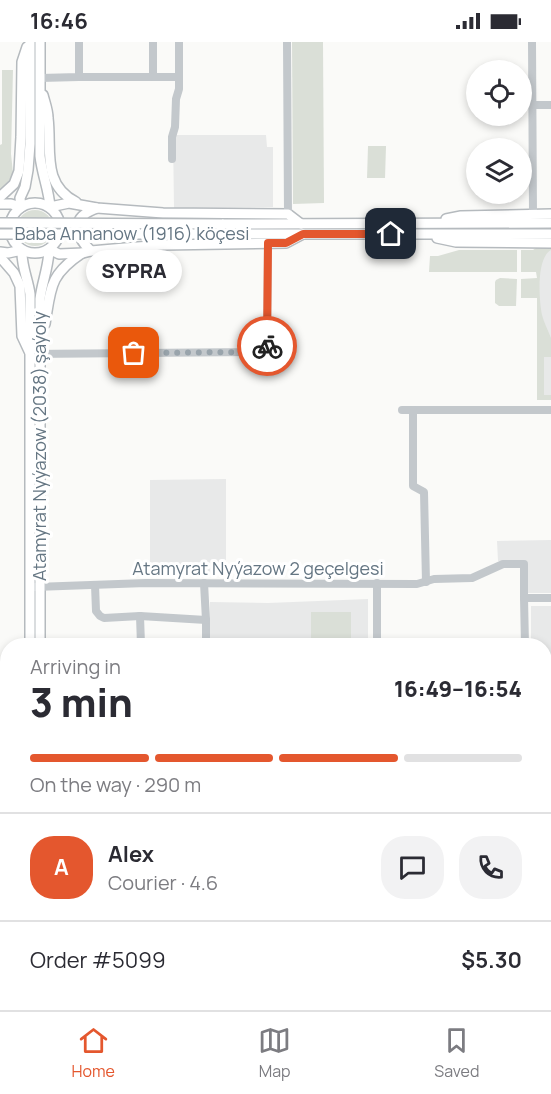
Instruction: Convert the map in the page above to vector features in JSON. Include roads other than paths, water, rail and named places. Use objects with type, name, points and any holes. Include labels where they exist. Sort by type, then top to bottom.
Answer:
[{"type":"main road","points":[[0,197],[14,184],[19,171],[22,62],[29,42]]},
{"type":"main road","points":[[21,207],[20,198],[25,187],[29,151],[29,42]]},
{"type":"main road","points":[[0,252],[22,250],[42,252],[56,242],[60,228],[58,219],[50,207],[39,156],[40,42]]},
{"type":"main road","points":[[40,78],[48,118],[51,172],[66,195],[81,205]]},
{"type":"main road","points":[[22,250],[14,241],[10,229],[13,216],[21,207],[36,203],[50,207],[65,204],[163,213],[288,214],[302,229],[286,243],[163,245],[59,254],[49,249]]},
{"type":"main road","points":[[0,204],[21,207]]},
{"type":"main road","points":[[87,252],[78,229],[79,219],[82,215],[97,208]]},
{"type":"main road","points":[[413,223],[461,216],[533,214],[550,220]]},
{"type":"main road","name":"Baba Annanow (1916) köçesi","points":[[0,234],[223,234],[413,223],[550,220]]},
{"type":"main road","name":"Baba Annanow (1916) köçesi","points":[[0,223],[222,224],[414,234],[550,237]]},
{"type":"main road","name":"Atamyrat Nyýazow (2038) şaýoly","points":[[35,353],[40,299],[49,249]]},
{"type":"main road","name":"Atamyrat Nyýazow (2038) şaýoly","points":[[22,250],[30,294],[35,353],[35,587],[39,638]]},
{"type":"main road","points":[[35,353],[52,284],[66,264],[87,252]]},
{"type":"main road","points":[[0,257],[14,273],[20,286],[22,336],[35,353]]},
{"type":"main road","name":"Atamyrat Nyýazow (2038) şaýoly","points":[[31,638],[35,587]]},
{"type":"street","points":[[79,42],[79,77]]},
{"type":"street","points":[[153,42],[153,77]]},
{"type":"street","points":[[172,159],[172,137],[179,89],[179,42]]},
{"type":"street","points":[[287,42],[288,214]]},
{"type":"street","points":[[532,42],[533,214]]},
{"type":"street","points":[[40,78],[179,77]]},
{"type":"street","points":[[533,105],[551,105]]},
{"type":"street","points":[[35,353],[252,352],[267,350],[268,243]]},
{"type":"street","points":[[402,410],[551,410]]},
{"type":"street","points":[[413,410],[413,486],[424,492],[426,582]]},
{"type":"street","name":"Atamyrat Nyýazow 2 geçelgesi","points":[[35,587],[204,583],[417,584],[434,579],[472,578],[503,564],[524,564],[524,598]]},
{"type":"street","points":[[204,583],[206,638]]},
{"type":"street","points":[[377,583],[377,638]]},
{"type":"street","points":[[95,585],[96,610],[99,616],[104,618],[140,616],[206,620]]},
{"type":"street","points":[[525,638],[524,598],[551,598]]},
{"type":"street","points":[[140,616],[141,638]]},
{"type":"place","name":"SYPRA","points":[[134,353]]}]
